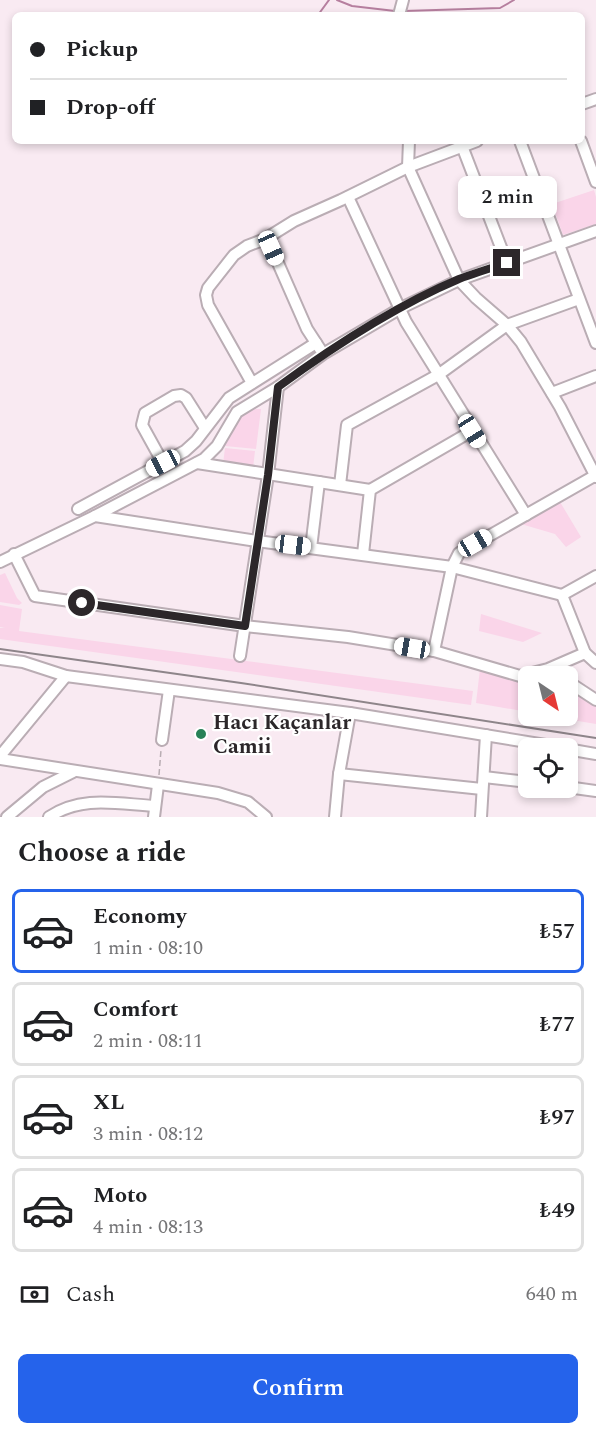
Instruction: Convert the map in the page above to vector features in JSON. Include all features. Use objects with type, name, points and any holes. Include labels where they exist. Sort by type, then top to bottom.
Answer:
[{"type":"street","points":[[409,144],[408,167],[459,280],[507,325],[521,342],[552,393],[596,476],[459,553],[452,567],[434,651]]},
{"type":"street","points":[[252,383],[208,305],[207,292],[234,255],[294,221],[408,167],[468,144]]},
{"type":"street","points":[[521,144],[558,245],[593,329],[596,343]]},
{"type":"street","points":[[582,144],[596,182]]},
{"type":"street","points":[[462,146],[507,263]]},
{"type":"street","points":[[348,197],[406,322],[472,431],[526,514]]},
{"type":"street","points":[[0,562],[204,459],[217,446],[237,412],[278,387],[323,354],[401,308],[459,280],[596,231]]},
{"type":"street","points":[[265,239],[307,329],[323,354]]},
{"type":"street","points":[[340,485],[347,425],[438,375],[507,325],[579,299]]},
{"type":"street","points":[[78,509],[186,451],[229,398],[316,343]]},
{"type":"street","points":[[552,393],[596,376]]},
{"type":"street","points":[[240,656],[268,475],[278,387]]},
{"type":"street","points":[[163,463],[142,425],[145,413],[174,396],[181,395],[186,398],[205,428]]},
{"type":"street","points":[[197,463],[370,490],[472,431]]},
{"type":"street","points":[[311,548],[319,482]]},
{"type":"street","points":[[363,554],[370,490]]},
{"type":"street","points":[[94,516],[452,567],[562,595],[596,576]]},
{"type":"street","points":[[14,554],[35,596],[245,626],[348,637],[434,651],[518,675]]},
{"type":"street","points":[[562,595],[585,653],[596,663]]},
{"type":"street","points":[[555,666],[585,653]]},
{"type":"street","points":[[0,659],[23,662],[66,676],[350,714],[518,741]]},
{"type":"street","points":[[66,676],[0,758],[218,793],[248,802],[266,817]]},
{"type":"street","points":[[578,688],[596,700]]},
{"type":"street","points":[[162,740],[169,690]]},
{"type":"street","points":[[335,817],[339,774],[350,714]]},
{"type":"street","points":[[481,817],[486,735]]},
{"type":"street","points":[[578,751],[596,754]]},
{"type":"street","points":[[7,817],[43,787],[74,771]]},
{"type":"street","points":[[339,774],[482,789]]},
{"type":"street","points":[[484,777],[518,781]]},
{"type":"street","points":[[49,817],[65,808],[84,803],[154,812],[158,785]]},
{"type":"street","points":[[578,789],[596,791]]},
{"type":"path","points":[[158,785],[162,740]]},
{"type":"shaded area","points":[[594,190],[596,224],[563,235],[552,204]]},
{"type":"shaded area","points":[[255,409],[261,409],[256,449],[225,446],[239,419]]},
{"type":"shaded area","points":[[225,448],[255,451],[253,468],[223,464]]},
{"type":"shaded area","points":[[560,502],[581,537],[566,547],[555,534],[521,524]]},
{"type":"shaded area","points":[[5,573],[17,598],[22,603],[19,605],[0,602],[0,575]]},
{"type":"shaded area","points":[[0,605],[22,609],[19,631],[473,691],[471,705],[0,639],[0,628],[5,628],[0,627]]},
{"type":"shaded area","points":[[481,614],[542,633],[523,642],[479,631]]},
{"type":"shaded area","points":[[480,669],[518,672],[518,710],[476,703]]},
{"type":"shaded area","points":[[578,690],[596,702],[596,724],[578,721]]},
{"type":"waterway","points":[[320,12],[329,0]]},
{"type":"waterway","points":[[337,0],[352,6],[395,11]]},
{"type":"waterway","points":[[404,11],[500,8],[514,0]]},
{"type":"railway","points":[[0,649],[241,683],[596,738]]},
{"type":"place","name":"Hacı Kaçanlar Camii","points":[[201,734]]},
{"type":"route","points":[[82,603],[245,626],[268,475],[278,387],[323,354],[401,308],[459,280],[507,263]]}]
